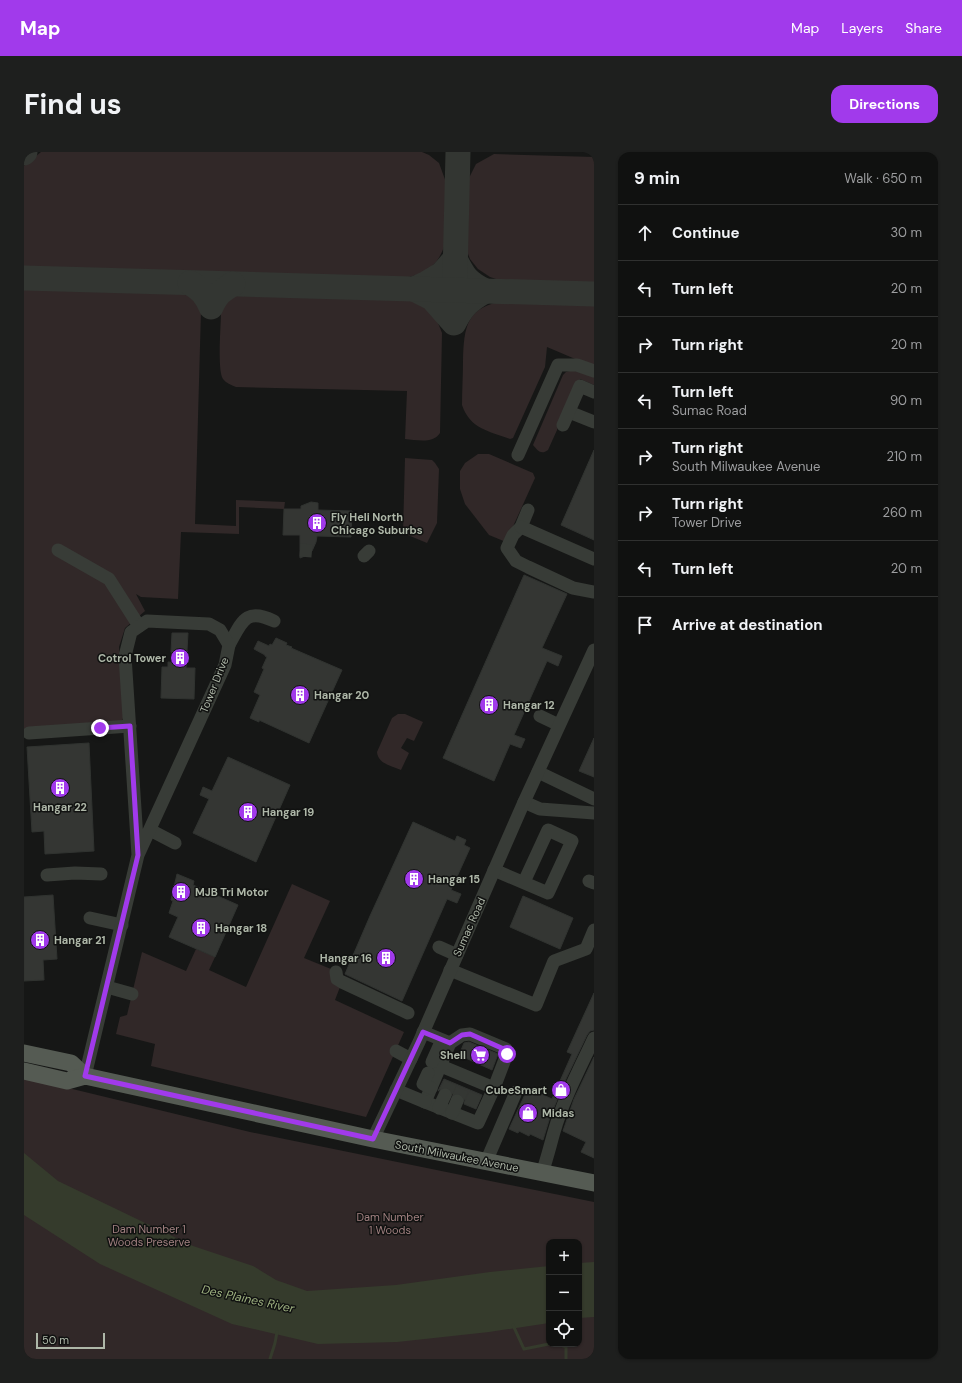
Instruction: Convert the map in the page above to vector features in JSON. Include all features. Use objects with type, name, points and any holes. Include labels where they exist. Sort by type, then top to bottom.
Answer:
[{"type":"main road","name":"South Milwaukee Avenue","points":[[24,1053],[71,1063],[85,1076]]},
{"type":"main road","name":"South Milwaukee Avenue","points":[[24,1071],[67,1081],[85,1076],[373,1139],[594,1184]]},
{"type":"street","points":[[518,455],[558,365],[577,365],[594,371]]},
{"type":"street","points":[[563,425],[580,386],[594,392]]},
{"type":"street","points":[[569,412],[594,422]]},
{"type":"street","points":[[528,510],[521,527],[513,535],[507,548],[516,561],[573,588],[594,592]]},
{"type":"street","points":[[521,527],[594,559]]},
{"type":"street","points":[[58,550],[109,579],[139,626]]},
{"type":"street","points":[[229,645],[241,624],[252,615],[258,615],[274,621]]},
{"type":"street","name":"Tower Drive","points":[[85,1076],[138,855],[225,665],[229,645],[220,630],[209,624],[147,621],[131,632],[125,656],[138,855]]},
{"type":"street","name":"Sumac Road","points":[[373,1139],[411,1059],[524,802],[594,650]]},
{"type":"street","points":[[540,716],[559,725]]},
{"type":"street","points":[[29,734],[130,726]]},
{"type":"street","points":[[538,772],[594,799]]},
{"type":"street","points":[[524,802],[540,809],[594,813]]},
{"type":"street","points":[[150,830],[175,842]]},
{"type":"street","points":[[494,870],[548,893],[572,841],[548,830],[524,882]]},
{"type":"street","points":[[47,875],[75,873],[101,874]]},
{"type":"street","points":[[90,918],[122,925]]},
{"type":"street","points":[[450,970],[536,1005],[554,961],[586,949],[594,930]]},
{"type":"street","points":[[439,947],[457,955]]},
{"type":"street","points":[[336,972],[338,979],[342,982],[408,1013]]},
{"type":"street","points":[[107,987],[132,994]]},
{"type":"street","points":[[423,1032],[446,1042]]},
{"type":"street","points":[[396,1090],[439,1108],[452,1113],[467,1112],[478,1123],[494,1088],[507,1054],[506,1050],[470,1034],[462,1035],[446,1042],[434,1067],[431,1088],[425,1102]]},
{"type":"street","points":[[542,1173],[554,1132],[594,1038]]},
{"type":"street","points":[[396,1051],[411,1059]]},
{"type":"street","points":[[434,1067],[478,1088],[494,1088]]},
{"type":"street","points":[[486,1162],[516,1092]]},
{"type":"street","points":[[439,1108],[445,1095]]},
{"type":"street","points":[[452,1113],[457,1101]]},
{"type":"green space","points":[[41,152],[422,152],[429,155],[439,163],[447,185],[444,247],[437,260],[429,269],[404,278],[24,267],[24,166]]},
{"type":"green space","points":[[494,154],[594,157],[594,284],[502,281],[490,277],[478,269],[470,259],[465,246],[466,184],[476,164]]},
{"type":"green space","points":[[24,288],[182,292],[191,297],[201,311],[195,524],[236,526],[236,500],[285,502],[284,509],[239,507],[239,534],[181,532],[178,599],[141,597],[136,594],[145,611],[125,628],[119,647],[125,714],[122,720],[118,722],[24,729]]},
{"type":"green space","points":[[240,294],[400,298],[416,302],[427,308],[435,318],[442,333],[440,433],[433,439],[429,440],[405,439],[407,391],[236,387],[227,383],[223,379],[220,367],[221,312],[228,300]]},
{"type":"green space","points":[[506,301],[594,304],[594,367],[547,347],[545,367],[513,438],[510,439],[481,428],[475,424],[465,413],[462,405],[463,349],[466,328],[475,313],[493,304]]},
{"type":"green space","points":[[573,370],[594,376],[594,385],[580,379],[548,450],[540,452],[533,445],[563,375],[566,372]]},
{"type":"green space","points":[[478,454],[489,454],[533,473],[535,478],[506,542],[489,535],[465,504],[460,489],[460,471],[465,463]]},
{"type":"green space","points":[[405,458],[432,460],[439,469],[437,523],[427,543],[403,533]]},
{"type":"green space","points":[[398,714],[405,714],[423,722],[414,741],[407,738],[401,748],[409,753],[401,770],[383,762],[378,756],[377,752],[392,718]]},
{"type":"green space","points":[[292,884],[330,901],[304,958],[331,969],[340,987],[335,1000],[404,1032],[366,1117],[151,1066],[155,1044],[116,1034],[120,1017],[127,1015],[142,952],[186,971],[196,949],[215,957],[209,970],[246,987]]},
{"type":"green space","name":"Dam Number 1 Woods Preserve","points":[[24,1079],[56,1085],[250,1132],[594,1202],[594,1359],[24,1359]]},
{"type":"water","name":"Des Plaines River","points":[[24,1153],[58,1181],[193,1246],[253,1266],[276,1280],[307,1291],[396,1285],[490,1272],[546,1266],[546,1323],[489,1332],[397,1342],[318,1344],[232,1324],[100,1264],[24,1215]]},
{"type":"water","points":[[594,1262],[594,1317],[582,1318],[582,1263]]},
{"type":"building","points":[[594,450],[594,540],[561,525]]},
{"type":"building","name":"Fly Heli North Chicago Suburbs","points":[[311,502],[318,503],[318,510],[352,511],[351,537],[317,536],[312,551],[300,558],[300,535],[283,535],[284,509],[301,509],[301,506]]},
{"type":"building","name":"Hangar 12","points":[[524,575],[567,594],[542,648],[562,656],[558,666],[547,661],[514,735],[525,739],[521,748],[510,744],[494,781],[443,758]]},
{"type":"building","points":[[172,633],[188,633],[186,668],[195,668],[194,699],[161,698],[162,667],[168,667],[168,662],[185,663],[171,652]]},
{"type":"building","name":"Hangar 20","points":[[276,638],[287,643],[286,645],[292,647],[291,648],[342,670],[309,743],[259,720],[259,722],[250,718],[260,695],[254,692],[264,669],[262,668],[267,657],[254,649],[258,641],[269,646],[270,644],[272,645]]},
{"type":"building","points":[[594,738],[594,777],[579,771]]},
{"type":"building","name":"Hangar 22","points":[[89,743],[94,851],[45,854],[44,831],[32,832],[27,747]]},
{"type":"building","name":"Hangar 19","points":[[228,757],[290,785],[256,862],[193,833],[209,799],[200,795],[203,787],[212,791]]},
{"type":"building","points":[[413,822],[455,841],[457,836],[466,840],[464,845],[470,848],[451,890],[461,894],[457,903],[447,899],[402,1001],[345,974]]},
{"type":"building","name":"Hangar 18","points":[[177,874],[194,881],[193,885],[238,905],[215,957],[169,937],[178,917],[169,913],[173,901],[171,900]]},
{"type":"building","name":"Hangar 21","points":[[53,895],[57,959],[43,960],[44,980],[24,981],[24,897]]},
{"type":"building","points":[[523,896],[573,918],[560,949],[510,927]]},
{"type":"building","points":[[594,993],[594,1030],[590,1031],[587,1035],[565,1081],[550,1117],[543,1140],[530,1134],[529,1136],[519,1131],[518,1133],[509,1129],[528,1088],[552,1099],[572,1054],[567,1052]]},
{"type":"building","name":"Shell","points":[[469,1042],[498,1054],[492,1070],[459,1055],[464,1043]]},
{"type":"building","name":"CubeSmart","points":[[594,1057],[594,1158],[581,1152],[586,1142],[563,1131],[574,1099]]},
{"type":"building","name":"Shell","points":[[444,1079],[482,1095],[476,1109],[464,1104],[465,1100],[463,1096],[460,1094],[453,1094],[449,1088],[444,1087],[438,1091]]},
{"type":"waterway","points":[[513,1325],[524,1349],[546,1345]]},
{"type":"waterway","points":[[270,1359],[277,1332]]},
{"type":"waterway","points":[[566,1347],[566,1359]]},
{"type":"taxiway","points":[[455,275],[458,152]]},
{"type":"taxiway","points":[[455,259],[470,282],[485,291],[466,304],[454,323],[432,298],[414,289],[442,274],[455,259]]},
{"type":"taxiway","points":[[24,278],[594,294]]},
{"type":"taxiway","points":[[190,283],[203,293],[211,307],[220,293],[233,284]]},
{"type":"tunnel","points":[[300,550],[312,551]]},
{"type":"tunnel","points":[[445,1095],[451,1082]]},
{"type":"tunnel","points":[[457,1101],[463,1087]]},
{"type":"tunnel","points":[[470,1106],[476,1093]]},
{"type":"place","name":"Fly Heli North Chicago Suburbs","points":[[317,523]]},
{"type":"place","name":"Cotrol Tower","points":[[180,658]]},
{"type":"place","name":"Hangar 20","points":[[300,695]]},
{"type":"place","name":"Hangar 12","points":[[489,705]]},
{"type":"place","name":"Hangar 22","points":[[60,788]]},
{"type":"place","name":"Hangar 19","points":[[248,812]]},
{"type":"place","name":"Hangar 15","points":[[414,879]]},
{"type":"place","name":"MJB Tri Motor","points":[[181,892]]},
{"type":"place","name":"Hangar 18","points":[[201,928]]},
{"type":"place","name":"Hangar 21","points":[[40,940]]},
{"type":"place","name":"Hangar 16","points":[[386,958]]},
{"type":"place","name":"Shell","points":[[480,1055]]},
{"type":"place","name":"CubeSmart","points":[[561,1090]]},
{"type":"place","name":"Midas","points":[[528,1113]]},
{"type":"route","points":[[100,728],[130,726],[138,855],[85,1076],[373,1139],[423,1032],[450,1043],[462,1035],[470,1034],[506,1050],[507,1054]]},
{"type":"park label","name":"Dam Number 1 Woods","points":[[390,1223]]}]
